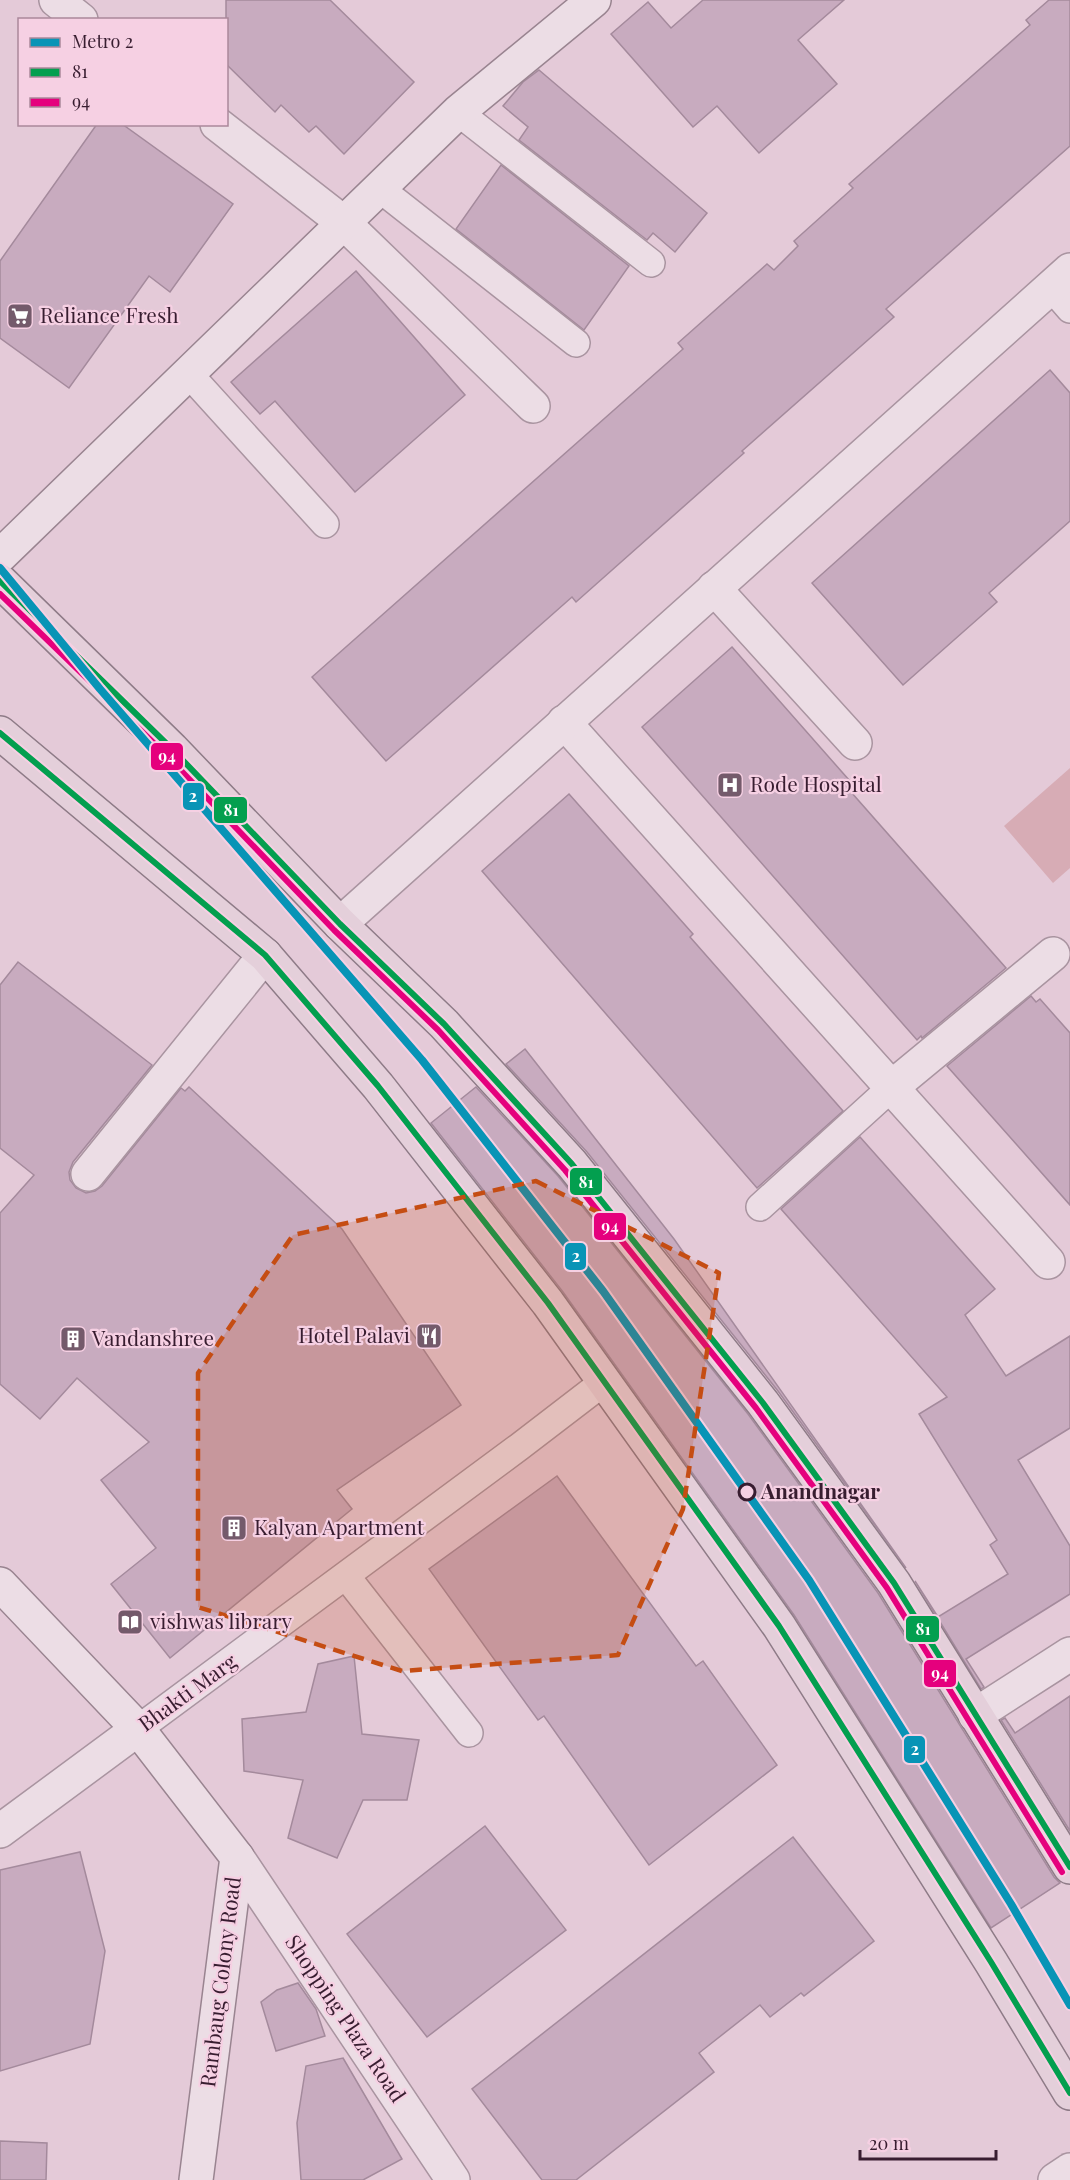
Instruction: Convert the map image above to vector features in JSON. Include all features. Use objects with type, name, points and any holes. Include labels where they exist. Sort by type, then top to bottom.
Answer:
[{"type":"main road","points":[[0,581],[172,749],[340,924],[444,1024],[572,1164],[763,1403],[880,1564],[1070,1867]]},
{"type":"main road","points":[[0,733],[265,956],[378,1086],[548,1303],[779,1626],[991,1962],[1070,2093]]},
{"type":"street","points":[[56,0],[78,18]]},
{"type":"street","points":[[0,556],[458,112],[594,0]]},
{"type":"street","points":[[220,126],[344,223],[533,406]]},
{"type":"street","points":[[340,924],[714,588],[1064,289]]},
{"type":"street","points":[[714,588],[855,743]]},
{"type":"street","points":[[564,722],[1048,1262]]},
{"type":"street","points":[[892,1087],[1053,954]]},
{"type":"street","points":[[88,1174],[265,956]]},
{"type":"street","name":"Rambaug Colony Road","points":[[0,1584],[138,1730],[237,1857],[196,2180]]},
{"type":"street","points":[[975,1715],[1070,1653]]},
{"type":"street","name":"Bhakti Marg","points":[[0,1831],[138,1730]]},
{"type":"street","name":"Shopping Plaza Road","points":[[237,1857],[453,2180]]},
{"type":"street","points":[[1055,2180],[1070,2170]]},
{"type":"lane","points":[[458,112],[651,263]]},
{"type":"lane","points":[[379,188],[576,343]]},
{"type":"lane","points":[[188,373],[325,524]]},
{"type":"lane","points":[[760,1207],[892,1087]]},
{"type":"lane","name":"Bhakti Marg","points":[[138,1730],[580,1402],[605,1381]]},
{"type":"lane","points":[[346,1576],[469,1733]]},
{"type":"highlighted area","points":[[536,1181],[719,1273],[683,1509],[618,1655],[402,1671],[198,1607],[198,1373],[293,1235]]},
{"type":"shaded area","points":[[1070,768],[1070,868],[1053,883],[1004,826]]},
{"type":"building","points":[[226,0],[330,0],[414,82],[344,154],[316,126],[309,132],[281,105],[275,112],[228,66],[228,18],[226,18]]},
{"type":"building","points":[[703,0],[844,0],[798,40],[837,84],[759,153],[717,106],[693,127],[611,34],[648,2],[671,28]]},
{"type":"building","points":[[1049,0],[1070,0],[1070,146],[886,309],[894,317],[742,451],[744,453],[576,602],[572,597],[386,761],[312,677],[683,349],[678,343],[767,264],[774,270],[798,246],[794,241],[853,188],[849,184],[1030,25],[1026,20]]},
{"type":"building","points":[[539,70],[707,213],[675,252],[653,233],[647,240],[519,140],[528,127],[503,106],[523,82]]},
{"type":"building","points":[[96,126],[125,126],[233,204],[170,292],[149,276],[69,388],[0,338],[0,261]]},
{"type":"building","points":[[501,165],[629,266],[584,330],[456,229]]},
{"type":"building","points":[[356,271],[465,395],[355,492],[275,401],[260,414],[231,382]]},
{"type":"building","points":[[1050,370],[1070,393],[1070,521],[989,593],[997,602],[903,685],[812,583]]},
{"type":"building","points":[[732,647],[849,780],[844,784],[1006,968],[922,1038],[921,1036],[917,1040],[642,727]]},
{"type":"building","points":[[569,794],[693,934],[690,937],[843,1111],[757,1188],[482,871]]},
{"type":"building","points":[[18,962],[152,1065],[73,1162],[69,1172],[70,1180],[76,1188],[86,1193],[102,1186],[181,1088],[185,1091],[189,1087],[342,1229],[461,1405],[337,1490],[352,1509],[170,1658],[111,1584],[156,1548],[101,1480],[149,1442],[77,1378],[40,1419],[0,1384],[0,1213],[34,1175],[0,1148],[0,985]]},
{"type":"building","points":[[1031,996],[1036,1002],[1040,999],[1070,1033],[1070,1205],[947,1066]]},
{"type":"building","points":[[525,1049],[674,1239],[906,1568],[778,1391],[587,1152],[506,1064]]},
{"type":"building","points":[[476,1087],[558,1176],[748,1414],[878,1593],[1054,1877],[1060,1883],[991,1928],[794,1615],[563,1292],[431,1123]]},
{"type":"building","points":[[860,1137],[995,1289],[965,1315],[1006,1376],[1070,1336],[1070,1428],[1018,1460],[1070,1546],[1070,1594],[966,1659],[984,1687],[981,1689],[915,1581],[938,1617],[1008,1574],[990,1545],[997,1540],[919,1414],[947,1397],[781,1209]]},
{"type":"building","points":[[557,1476],[696,1666],[703,1661],[777,1765],[649,1865],[544,1716],[538,1720],[429,1569]]},
{"type":"building","points":[[354,1656],[362,1734],[419,1740],[407,1800],[363,1800],[337,1858],[288,1838],[303,1780],[244,1771],[242,1719],[306,1712],[318,1664]]},
{"type":"building","points":[[1070,1696],[1070,1831],[1001,1720],[1005,1718],[1015,1733]]},
{"type":"building","points":[[485,1826],[566,1930],[427,2037],[347,1934]]},
{"type":"building","points":[[793,1837],[874,1941],[804,1996],[801,1993],[770,2017],[760,2005],[699,2053],[714,2072],[576,2180],[542,2180],[472,2089]]},
{"type":"building","points":[[80,1852],[105,1951],[90,2044],[0,2071],[0,1870]]},
{"type":"building","points":[[298,1983],[316,2009],[325,2036],[276,2051],[261,2002],[277,1990]]},
{"type":"building","points":[[343,2058],[402,2159],[363,2180],[301,2180],[297,2123],[306,2066]]},
{"type":"building","points":[[0,2141],[47,2143],[46,2180],[0,2180]]},
{"type":"metro line","name":"2","points":[[0,568],[100,689],[422,1060],[603,1291],[809,1580],[1011,1904],[1070,2005]]},
{"type":"transit line","name":"81","points":[[0,581],[172,749],[340,924],[444,1024],[572,1164],[763,1403],[894,1583],[1070,1867]]},
{"type":"transit line","name":"94","points":[[0,594],[166,755],[334,930],[438,1030],[565,1170],[756,1408],[887,1588],[1062,1872]]},
{"type":"transit line","name":"81","points":[[0,733],[265,955],[378,1086],[548,1303],[779,1626],[991,1962],[1070,2093]]},
{"type":"place","name":"Reliance Fresh","points":[[20,316]]},
{"type":"place","name":"Rode Hospital","points":[[730,785]]},
{"type":"place","name":"Hotel Palavi","points":[[429,1336]]},
{"type":"place","name":"Vandanshree","points":[[73,1339]]},
{"type":"place","name":"Anandnagar","points":[[747,1492]]},
{"type":"place","name":"Kalyan Apartment","points":[[234,1528]]},
{"type":"place","name":"vishwas library","points":[[130,1622]]}]
